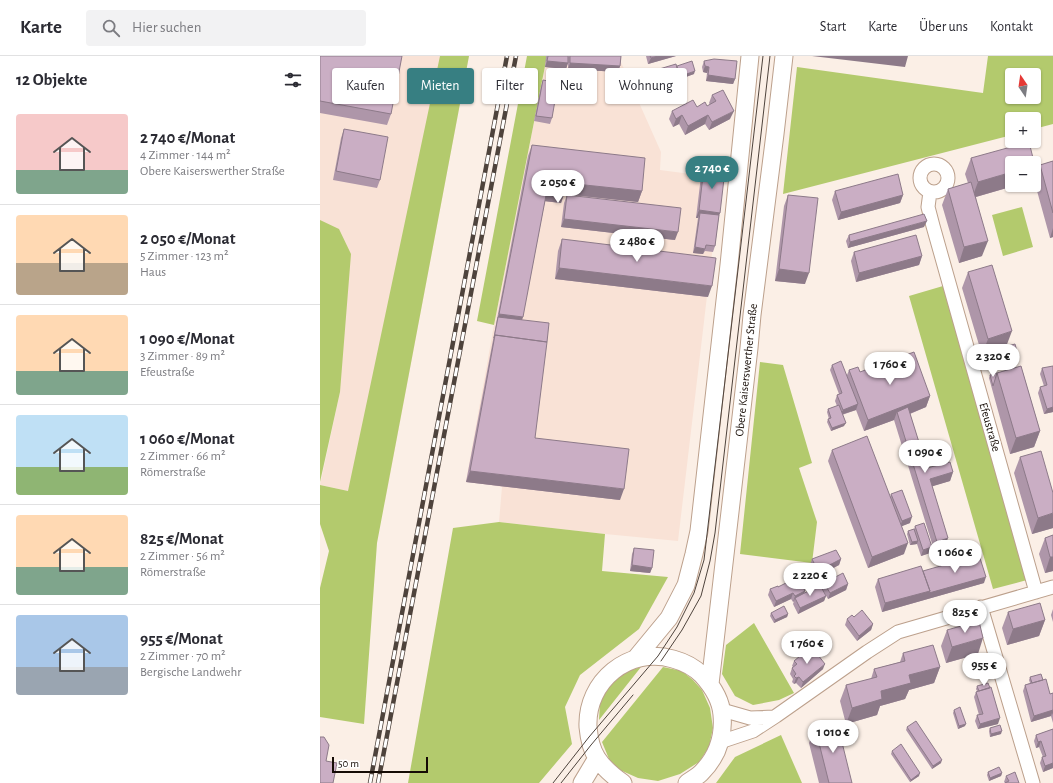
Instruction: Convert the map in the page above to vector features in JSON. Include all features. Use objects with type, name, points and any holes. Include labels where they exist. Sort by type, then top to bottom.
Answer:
[{"type":"street","points":[[636,658],[669,618],[686,585],[696,546],[729,265],[750,56]]},
{"type":"street","name":"Obere Kaiserswerther Straße","points":[[710,684],[752,315],[784,56]]},
{"type":"street","name":"Efeustraße","points":[[930,192],[928,207],[933,226],[1036,592]]},
{"type":"street","points":[[720,742],[753,731],[898,632],[1053,587]]},
{"type":"street","points":[[981,607],[1033,783]]},
{"type":"street","points":[[623,783],[609,773],[597,758],[591,745],[588,717],[592,698],[603,680],[618,667],[636,658],[658,656],[665,656],[682,661],[698,671],[710,684],[717,696],[722,710],[723,726],[720,742],[712,759],[701,773],[686,783]]},
{"type":"street","points":[[722,710],[750,718],[776,716]]},
{"type":"street","points":[[582,783],[597,758]]},
{"type":"shaded area","points":[[320,56],[469,56],[467,68],[407,68],[407,104],[460,104],[385,502],[348,491],[320,485],[340,392],[320,386]]},
{"type":"shaded area","points":[[547,56],[620,60],[624,68],[605,68],[605,104],[640,104],[661,152],[660,170],[721,178],[678,541],[499,522],[502,487],[466,481],[494,325]]},
{"type":"green space","points":[[440,56],[469,56],[467,68],[437,68]]},
{"type":"green space","points":[[527,56],[547,56],[538,102],[538,68],[525,68]]},
{"type":"green space","points":[[988,56],[1053,56],[1053,124],[1041,127],[1041,112],[1005,112],[1005,137],[783,194],[797,67],[983,93]]},
{"type":"green space","points":[[430,104],[460,104],[377,543],[364,724],[320,717],[320,588],[329,551],[320,524],[320,485],[348,491]]},
{"type":"green space","points":[[518,104],[538,104],[494,325],[477,321]]},
{"type":"green space","points":[[1022,207],[1033,247],[1003,256],[992,215]]},
{"type":"green space","points":[[320,220],[339,229],[351,254],[340,392],[320,482]]},
{"type":"green space","points":[[943,286],[1027,580],[993,589],[909,296]]},
{"type":"green space","points":[[760,362],[783,365],[812,463],[799,468],[817,522],[812,563],[740,554]]},
{"type":"green space","points":[[499,522],[605,534],[602,571],[668,577],[639,629],[580,675],[565,707],[572,744],[539,783],[408,783],[453,528]]},
{"type":"green space","points":[[754,623],[794,693],[779,700],[753,705],[735,696],[722,674],[726,645]]},
{"type":"green space","points":[[641,667],[599,720],[600,701],[610,685],[625,672]]},
{"type":"green space","points":[[663,667],[682,671],[702,690],[710,708],[713,728],[709,747],[699,762],[680,774],[658,781],[638,778],[620,770],[609,759],[602,742]]},
{"type":"green space","points":[[781,735],[802,783],[716,783],[735,757]]},
{"type":"building","points":[[320,56],[402,56],[399,72],[399,68],[332,68],[332,103],[320,101]]},
{"type":"building","points":[[548,56],[568,56],[568,63],[547,61]]},
{"type":"building","points":[[570,56],[621,56],[620,66],[570,63]]},
{"type":"building","points":[[714,59],[737,61],[735,79],[708,75],[709,67],[705,66],[704,61]]},
{"type":"building","points":[[692,61],[695,71],[687,74],[687,68],[677,68],[677,66]]},
{"type":"building","points":[[676,64],[677,68],[663,68]]},
{"type":"building","points":[[543,80],[546,81],[546,104],[554,104],[552,118],[536,116]]},
{"type":"building","points":[[723,90],[734,111],[712,122],[708,115],[688,126],[682,115],[676,119],[672,111],[693,100],[697,107],[705,102],[707,106],[716,101],[712,95]]},
{"type":"building","points":[[336,104],[393,104],[391,114]]},
{"type":"building","points":[[344,129],[388,137],[380,180],[336,171]]},
{"type":"building","points":[[532,145],[645,158],[642,191],[566,183],[565,192],[547,190],[523,317],[499,314]]},
{"type":"building","points":[[1007,148],[1030,148],[1032,156],[1005,156],[1005,174],[978,182],[971,158]]},
{"type":"building","points":[[1053,161],[1053,213],[1041,169],[1041,165]]},
{"type":"building","points":[[704,167],[725,170],[720,213],[699,210]]},
{"type":"building","points":[[898,174],[903,195],[841,212],[835,191]]},
{"type":"building","points":[[971,182],[988,241],[964,247],[948,189]]},
{"type":"building","points":[[567,195],[681,208],[678,232],[564,219]]},
{"type":"building","points":[[788,195],[818,198],[809,273],[779,269]]},
{"type":"building","points":[[700,213],[719,215],[715,246],[706,245],[705,249],[695,247]]},
{"type":"building","points":[[924,214],[927,221],[850,242],[849,235]]},
{"type":"building","points":[[916,235],[922,256],[859,273],[854,252]]},
{"type":"building","points":[[562,239],[716,258],[712,286],[559,268]]},
{"type":"building","points":[[992,265],[1012,331],[988,339],[968,272]]},
{"type":"building","points":[[498,317],[549,323],[547,342],[495,335],[494,338]]},
{"type":"building","points":[[495,335],[547,342],[535,438],[629,449],[624,489],[470,471]]},
{"type":"building","points":[[1015,344],[1018,355],[986,364],[983,353]]},
{"type":"building","points":[[914,352],[930,396],[868,420],[849,370],[858,367],[860,372]]},
{"type":"building","points":[[841,361],[858,404],[843,410],[837,395],[842,393],[832,365]]},
{"type":"building","points":[[1021,366],[1040,431],[1016,438],[997,373]]},
{"type":"building","points":[[1053,366],[1053,407],[1047,409],[1040,387],[1047,385],[1042,368]]},
{"type":"building","points":[[997,373],[993,386],[990,375]]},
{"type":"building","points":[[839,405],[846,423],[832,428],[828,419],[831,418],[828,409]]},
{"type":"building","points":[[908,407],[927,468],[950,462],[953,472],[930,479],[948,538],[937,542],[897,412]]},
{"type":"building","points":[[867,436],[908,543],[872,557],[832,450]]},
{"type":"building","points":[[1041,451],[1053,493],[1053,513],[1038,518],[1020,457]]},
{"type":"building","points":[[902,490],[912,517],[902,521],[891,494]]},
{"type":"building","points":[[924,523],[932,547],[923,550],[915,526]]},
{"type":"building","points":[[914,529],[918,541],[912,542],[908,531]]},
{"type":"building","points":[[1053,535],[1053,557],[1050,557],[1045,538]]},
{"type":"building","points":[[634,548],[654,550],[652,568],[632,565]]},
{"type":"building","points":[[836,550],[841,559],[818,571],[812,559]]},
{"type":"building","points":[[979,555],[986,577],[929,593],[930,591],[923,571]]},
{"type":"building","points":[[921,566],[930,591],[885,603],[878,579]]},
{"type":"building","points":[[843,573],[848,584],[830,593],[824,583]]},
{"type":"building","points":[[798,577],[805,591],[795,596],[793,593],[776,601],[770,589],[778,587]]},
{"type":"building","points":[[820,585],[826,596],[800,608],[795,598]]},
{"type":"building","points":[[1040,603],[1045,620],[1013,629],[1008,612]]},
{"type":"building","points":[[784,606],[788,614],[775,620],[771,613]]},
{"type":"building","points":[[862,610],[873,624],[859,636],[847,619],[852,615],[854,617]]},
{"type":"building","points":[[979,621],[983,638],[952,647],[947,630]]},
{"type":"building","points":[[933,645],[940,667],[909,675],[911,683],[881,691],[882,699],[852,708],[846,685],[877,677],[874,669],[905,661],[903,653]]},
{"type":"building","points":[[814,650],[825,664],[803,682],[799,677],[796,678],[794,676],[796,674],[792,668],[797,664],[794,661],[806,651],[809,655]]},
{"type":"building","points":[[1041,674],[1043,680],[1032,683],[1030,677]]},
{"type":"building","points":[[1046,679],[1050,694],[1053,693],[1053,710],[1034,716],[1025,685]]},
{"type":"building","points":[[988,683],[990,688],[979,691],[977,686]]},
{"type":"building","points":[[991,687],[1000,718],[980,724],[977,715],[983,714],[976,692]]},
{"type":"building","points":[[960,707],[966,724],[959,726],[954,710]]},
{"type":"building","points":[[916,721],[942,760],[933,766],[907,727]]},
{"type":"building","points":[[837,722],[852,783],[829,783],[815,727]]},
{"type":"building","points":[[1000,725],[1002,731],[991,734],[990,728]]},
{"type":"building","points":[[1053,729],[1053,763],[1045,766],[1042,757],[1046,756],[1041,741],[1038,742],[1036,735]]},
{"type":"building","points":[[320,737],[324,737],[329,745],[326,761],[337,763],[333,783],[320,783]]},
{"type":"building","points":[[901,744],[920,773],[911,780],[892,751]]},
{"type":"building","points":[[999,767],[1002,773],[990,778],[988,772]]},
{"type":"building","points":[[1015,772],[1019,783],[1005,783],[1009,781],[1006,776]]},
{"type":"tram line","points":[[553,783],[589,737],[658,656],[677,627],[694,593],[704,560],[763,56]]},
{"type":"tram line","points":[[661,661],[682,630],[701,596],[710,561],[715,533],[770,56]]},
{"type":"tram line","points":[[561,783],[633,695]]},
{"type":"railway","points":[[370,783],[507,56]]},
{"type":"railway","points":[[378,783],[516,56]]}]
